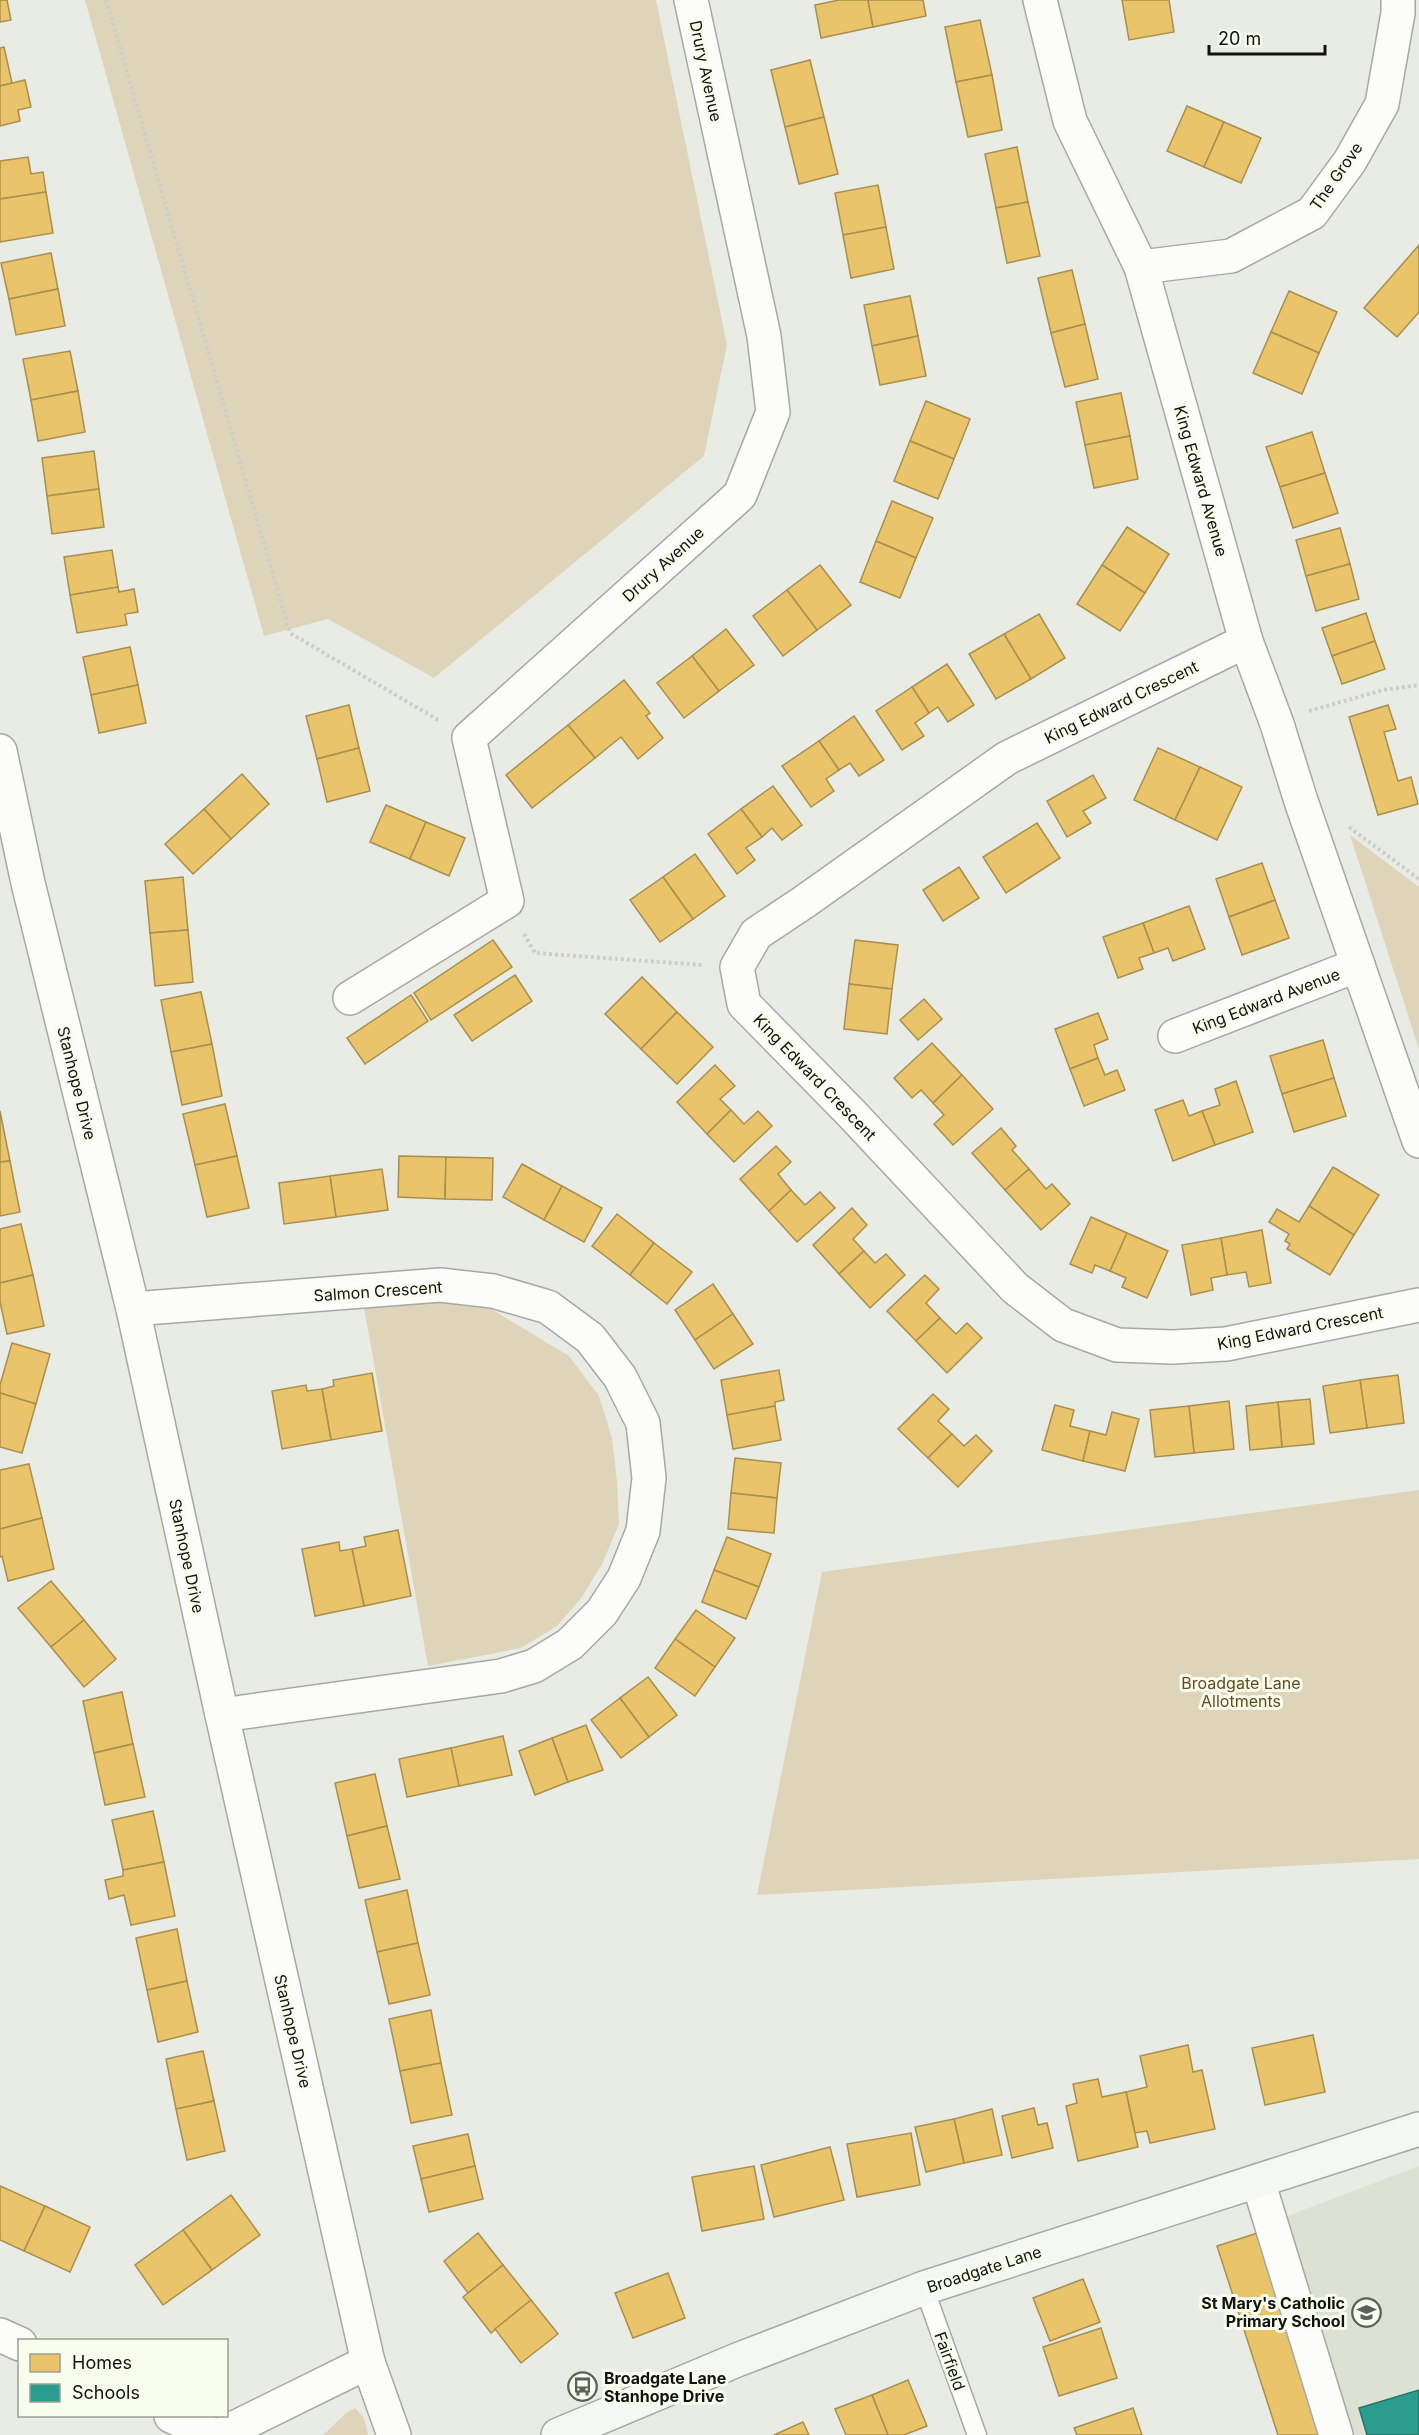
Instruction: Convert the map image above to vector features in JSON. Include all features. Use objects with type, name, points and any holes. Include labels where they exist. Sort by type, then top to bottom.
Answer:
[{"type":"street","name":"Drury Avenue","points":[[469,738],[740,495],[773,412],[764,336],[691,0]]},
{"type":"street","name":"King Edward Avenue","points":[[1040,0],[1070,121],[1141,267],[1246,641],[1277,724],[1301,801],[1419,1141]]},
{"type":"street","name":"The Grove","points":[[1141,267],[1231,256],[1312,213],[1350,161],[1382,104],[1398,13],[1398,0]]},
{"type":"street","name":"King Edward Crescent","points":[[1246,641],[1007,758],[804,903],[756,934],[736,967],[744,1004],[851,1113],[1015,1288],[1063,1325],[1117,1345],[1173,1347],[1226,1344],[1419,1305]]},
{"type":"street","points":[[350,998],[507,902],[469,738]]},
{"type":"street","name":"Stanhope Drive","points":[[0,751],[31,895],[133,1309],[368,2362],[394,2435]]},
{"type":"street","name":"King Edward Avenue","points":[[1175,1036],[1358,965]]},
{"type":"street","name":"Salmon Crescent","points":[[133,1309],[440,1284],[492,1291],[548,1307],[590,1338],[620,1377],[644,1423],[649,1478],[643,1531],[624,1578],[602,1612],[570,1644],[534,1666],[501,1676],[222,1715]]},
{"type":"street","name":"Broadgate Lane","points":[[558,2435],[737,2360],[924,2288],[1419,2129]]},
{"type":"street","points":[[1258,2181],[1336,2435]]},
{"type":"street","points":[[0,2335],[18,2343]]},
{"type":"street","points":[[220,2435],[368,2362]]},
{"type":"street","points":[[175,2417],[213,2435]]},
{"type":"lane","name":"Fairfield","points":[[924,2288],[977,2435]]},
{"type":"path","points":[[106,0],[290,633],[469,738]]},
{"type":"path","points":[[1314,710],[1383,690],[1419,685]]},
{"type":"path","points":[[1301,801],[1347,825],[1419,879]]},
{"type":"path","points":[[507,902],[535,953],[736,967]]},
{"type":"shaded area","name":"St Mary's Catholic Primary School","points":[[1419,2166],[1419,2435],[1347,2435],[1285,2217]]},
{"type":"green space","points":[[85,0],[656,0],[727,345],[704,456],[434,678],[328,619],[264,636]]},
{"type":"green space","points":[[1350,835],[1419,887],[1419,1049]]},
{"type":"green space","points":[[363,1302],[453,1302],[491,1309],[569,1356],[599,1396],[612,1438],[619,1524],[602,1564],[582,1597],[557,1626],[521,1648],[428,1666]]},
{"type":"green space","name":"Broadgate Lane Allotments","points":[[1419,1490],[1419,1859],[757,1895],[822,1572]]},
{"type":"green space","points":[[355,2408],[364,2418],[368,2435],[323,2435],[342,2417]]},
{"type":"building: Homes","points":[[0,0],[7,0],[11,20],[0,22]]},
{"type":"building: Homes","points":[[839,0],[868,0],[873,27],[821,38],[815,5]]},
{"type":"building: Homes","points":[[868,0],[923,0],[926,16],[873,27]]},
{"type":"building: Homes","points":[[1122,0],[1169,0],[1174,32],[1129,40]]},
{"type":"building: Homes","points":[[980,20],[992,75],[956,82],[945,27]]},
{"type":"building: Homes","points":[[4,47],[12,83],[0,86],[0,48]]},
{"type":"building: Homes","points":[[810,60],[824,117],[785,127],[771,70]]},
{"type":"building: Homes","points":[[992,75],[1002,130],[968,137],[956,82]]},
{"type":"building: Homes","points":[[25,80],[31,107],[18,110],[20,121],[0,126],[0,86]]},
{"type":"building: Homes","points":[[1187,106],[1224,122],[1204,167],[1167,151]]},
{"type":"building: Homes","points":[[824,117],[838,174],[799,184],[785,127]]},
{"type":"building: Homes","points":[[1224,122],[1261,138],[1241,183],[1204,167]]},
{"type":"building: Homes","points":[[1017,147],[1028,202],[996,208],[985,154]]},
{"type":"building: Homes","points":[[28,157],[31,174],[43,172],[46,192],[0,199],[0,161]]},
{"type":"building: Homes","points":[[878,185],[886,227],[843,235],[835,193]]},
{"type":"building: Homes","points":[[46,192],[53,233],[0,242],[0,199]]},
{"type":"building: Homes","points":[[1028,202],[1040,256],[1007,263],[996,208]]},
{"type":"building: Homes","points":[[886,227],[894,269],[851,278],[843,235]]},
{"type":"building: Homes","points":[[1419,245],[1419,312],[1397,337],[1364,308]]},
{"type":"building: Homes","points":[[51,253],[58,289],[9,299],[1,263]]},
{"type":"building: Homes","points":[[1072,270],[1085,324],[1051,333],[1038,278]]},
{"type":"building: Homes","points":[[58,289],[65,326],[16,335],[9,299]]},
{"type":"building: Homes","points":[[1289,291],[1337,312],[1319,353],[1271,332]]},
{"type":"building: Homes","points":[[910,296],[918,336],[872,346],[864,305]]},
{"type":"building: Homes","points":[[1085,324],[1098,379],[1065,387],[1051,333]]},
{"type":"building: Homes","points":[[1271,332],[1319,353],[1302,394],[1253,373]]},
{"type":"building: Homes","points":[[918,336],[926,376],[880,385],[872,346]]},
{"type":"building: Homes","points":[[70,351],[78,391],[31,400],[23,359]]},
{"type":"building: Homes","points":[[78,391],[85,432],[38,441],[31,400]]},
{"type":"building: Homes","points":[[1121,393],[1130,436],[1085,445],[1076,402]]},
{"type":"building: Homes","points":[[926,401],[970,419],[954,459],[910,441]]},
{"type":"building: Homes","points":[[1312,432],[1325,473],[1280,487],[1266,447]]},
{"type":"building: Homes","points":[[1130,436],[1138,479],[1094,488],[1085,445]]},
{"type":"building: Homes","points":[[910,441],[954,459],[938,499],[894,481]]},
{"type":"building: Homes","points":[[94,451],[99,489],[47,496],[42,458]]},
{"type":"building: Homes","points":[[1325,473],[1338,513],[1293,528],[1280,487]]},
{"type":"building: Homes","points":[[99,489],[104,527],[52,534],[47,496]]},
{"type":"building: Homes","points":[[892,501],[933,518],[916,558],[876,541]]},
{"type":"building: Homes","points":[[1127,527],[1169,554],[1145,593],[1102,565]]},
{"type":"building: Homes","points":[[1340,528],[1350,564],[1306,576],[1296,540]]},
{"type":"building: Homes","points":[[876,541],[916,558],[900,598],[860,582]]},
{"type":"building: Homes","points":[[112,550],[118,587],[70,595],[64,557]]},
{"type":"building: Homes","points":[[1350,564],[1359,599],[1316,611],[1306,576]]},
{"type":"building: Homes","points":[[820,565],[851,605],[817,630],[787,590]]},
{"type":"building: Homes","points":[[1102,565],[1145,593],[1120,631],[1077,604]]},
{"type":"building: Homes","points":[[118,587],[119,592],[134,589],[138,612],[125,614],[127,625],[77,633],[70,595]]},
{"type":"building: Homes","points":[[787,590],[817,630],[783,656],[753,616]]},
{"type":"building: Homes","points":[[1366,613],[1375,641],[1332,656],[1322,628]]},
{"type":"building: Homes","points":[[1039,614],[1065,658],[1031,679],[1004,634]]},
{"type":"building: Homes","points":[[726,629],[754,665],[719,691],[692,656]]},
{"type":"building: Homes","points":[[1004,634],[1031,679],[996,699],[969,654]]},
{"type":"building: Homes","points":[[1375,641],[1385,669],[1342,684],[1332,656]]},
{"type":"building: Homes","points":[[130,647],[138,685],[91,695],[83,657]]},
{"type":"building: Homes","points":[[692,656],[719,691],[684,718],[657,683]]},
{"type":"building: Homes","points":[[947,664],[974,705],[948,722],[938,707],[929,713],[912,687]]},
{"type":"building: Homes","points":[[624,680],[650,713],[646,716],[663,738],[638,759],[621,737],[595,758],[568,725]]},
{"type":"building: Homes","points":[[138,685],[146,723],[99,733],[91,695]]},
{"type":"building: Homes","points":[[912,687],[929,713],[915,723],[924,736],[902,750],[876,711]]},
{"type":"building: Homes","points":[[349,705],[359,748],[317,759],[306,716]]},
{"type":"building: Homes","points":[[1388,705],[1396,729],[1384,732],[1398,781],[1411,777],[1418,804],[1378,815],[1349,717]]},
{"type":"building: Homes","points":[[854,716],[884,760],[859,776],[850,763],[839,770],[819,741]]},
{"type":"building: Homes","points":[[568,725],[595,758],[532,808],[506,775]]},
{"type":"building: Homes","points":[[819,741],[839,770],[826,779],[834,791],[811,807],[782,766]]},
{"type":"building: Homes","points":[[359,748],[370,791],[327,802],[317,759]]},
{"type":"building: Homes","points":[[1158,748],[1200,767],[1175,820],[1134,800]]},
{"type":"building: Homes","points":[[1200,767],[1242,787],[1217,840],[1175,820]]},
{"type":"building: Homes","points":[[242,774],[269,804],[231,839],[204,809]]},
{"type":"building: Homes","points":[[1093,775],[1106,798],[1083,811],[1091,823],[1067,837],[1047,801]]},
{"type":"building: Homes","points":[[773,786],[802,825],[782,840],[772,828],[762,837],[741,809]]},
{"type":"building: Homes","points":[[386,805],[426,822],[410,859],[370,842]]},
{"type":"building: Homes","points":[[204,809],[231,839],[193,874],[165,844]]},
{"type":"building: Homes","points":[[741,809],[762,837],[746,848],[755,860],[737,874],[708,834]]},
{"type":"building: Homes","points":[[426,822],[465,838],[449,876],[410,859]]},
{"type":"building: Homes","points":[[1037,823],[1060,858],[1006,893],[983,857]]},
{"type":"building: Homes","points":[[695,854],[725,896],[693,919],[663,877]]},
{"type":"building: Homes","points":[[1262,863],[1275,900],[1229,917],[1216,879]]},
{"type":"building: Homes","points":[[959,867],[979,898],[943,921],[923,890]]},
{"type":"building: Homes","points":[[183,877],[188,930],[150,933],[145,881]]},
{"type":"building: Homes","points":[[663,877],[693,919],[660,942],[630,900]]},
{"type":"building: Homes","points":[[1275,900],[1289,938],[1242,955],[1229,917]]},
{"type":"building: Homes","points":[[1189,906],[1205,949],[1173,961],[1168,948],[1154,953],[1143,923]]},
{"type":"building: Homes","points":[[1143,923],[1154,953],[1139,958],[1143,969],[1118,978],[1103,937]]},
{"type":"building: Homes","points":[[188,930],[193,982],[155,986],[150,933]]},
{"type":"building: Homes","points":[[493,940],[512,967],[431,1020],[414,993]]},
{"type":"building: Homes","points":[[855,940],[898,945],[892,989],[849,984]]},
{"type":"building: Homes","points":[[515,975],[532,1001],[472,1041],[454,1015]]},
{"type":"building: Homes","points":[[642,977],[677,1012],[641,1049],[605,1014]]},
{"type":"building: Homes","points":[[849,984],[892,989],[887,1034],[844,1029]]},
{"type":"building: Homes","points":[[201,992],[212,1044],[171,1052],[161,1000]]},
{"type":"building: Homes","points":[[411,995],[428,1021],[365,1064],[347,1038]]},
{"type":"building: Homes","points":[[924,999],[942,1019],[918,1040],[900,1020]]},
{"type":"building: Homes","points":[[677,1012],[713,1047],[677,1084],[641,1049]]},
{"type":"building: Homes","points":[[1098,1013],[1108,1039],[1094,1045],[1098,1058],[1070,1069],[1055,1029]]},
{"type":"building: Homes","points":[[1323,1040],[1334,1078],[1282,1094],[1270,1056]]},
{"type":"building: Homes","points":[[932,1043],[962,1075],[933,1103],[921,1090],[912,1098],[894,1078]]},
{"type":"building: Homes","points":[[212,1044],[222,1096],[182,1105],[171,1052]]},
{"type":"building: Homes","points":[[1098,1058],[1105,1075],[1117,1070],[1125,1090],[1084,1106],[1070,1069]]},
{"type":"building: Homes","points":[[715,1065],[735,1086],[720,1099],[731,1110],[707,1134],[677,1102]]},
{"type":"building: Homes","points":[[962,1075],[993,1109],[953,1145],[934,1124],[944,1115],[933,1103]]},
{"type":"building: Homes","points":[[1334,1078],[1346,1116],[1294,1132],[1282,1094]]},
{"type":"building: Homes","points":[[1236,1081],[1253,1132],[1215,1145],[1202,1111],[1220,1105],[1215,1089]]},
{"type":"building: Homes","points":[[1183,1100],[1189,1116],[1202,1111],[1215,1145],[1173,1161],[1155,1110]]},
{"type":"building: Homes","points":[[225,1104],[237,1156],[195,1165],[183,1114]]},
{"type":"building: Homes","points":[[731,1110],[744,1124],[758,1111],[772,1126],[734,1162],[707,1134]]},
{"type":"building: Homes","points":[[0,1111],[10,1161],[0,1162]]},
{"type":"building: Homes","points":[[1001,1128],[1016,1146],[1012,1150],[1029,1169],[1005,1190],[972,1153]]},
{"type":"building: Homes","points":[[776,1146],[791,1162],[778,1174],[791,1190],[769,1211],[740,1179]]},
{"type":"building: Homes","points":[[237,1156],[249,1208],[207,1217],[195,1165]]},
{"type":"building: Homes","points":[[399,1156],[446,1157],[445,1199],[398,1197]]},
{"type":"building: Homes","points":[[446,1157],[493,1158],[492,1200],[445,1199]]},
{"type":"building: Homes","points":[[10,1161],[20,1212],[0,1216],[0,1162]]},
{"type":"building: Homes","points":[[522,1164],[562,1186],[544,1220],[503,1197]]},
{"type":"building: Homes","points":[[1333,1167],[1379,1195],[1354,1235],[1309,1206]]},
{"type":"building: Homes","points":[[382,1169],[388,1210],[336,1217],[330,1176]]},
{"type":"building: Homes","points":[[1029,1169],[1046,1189],[1052,1184],[1070,1204],[1041,1230],[1005,1190]]},
{"type":"building: Homes","points":[[330,1176],[336,1217],[284,1224],[279,1183]]},
{"type":"building: Homes","points":[[562,1186],[602,1208],[584,1242],[544,1220]]},
{"type":"building: Homes","points":[[791,1190],[805,1205],[820,1192],[835,1208],[797,1242],[769,1211]]},
{"type":"building: Homes","points":[[1309,1206],[1354,1235],[1330,1275],[1287,1249],[1290,1244],[1285,1241],[1289,1234],[1269,1222],[1277,1209],[1299,1222]]},
{"type":"building: Homes","points":[[852,1208],[867,1225],[853,1239],[864,1251],[839,1274],[813,1245]]},
{"type":"building: Homes","points":[[617,1214],[654,1243],[630,1275],[592,1246]]},
{"type":"building: Homes","points":[[1091,1217],[1127,1233],[1110,1271],[1095,1265],[1092,1273],[1070,1264]]},
{"type":"building: Homes","points":[[21,1224],[33,1275],[0,1283],[0,1229]]},
{"type":"building: Homes","points":[[1262,1230],[1271,1283],[1249,1287],[1246,1272],[1227,1275],[1221,1238]]},
{"type":"building: Homes","points":[[1127,1233],[1168,1251],[1147,1298],[1122,1287],[1126,1278],[1110,1271]]},
{"type":"building: Homes","points":[[1221,1238],[1227,1275],[1211,1278],[1213,1290],[1191,1295],[1182,1245]]},
{"type":"building: Homes","points":[[654,1243],[692,1272],[667,1304],[630,1275]]},
{"type":"building: Homes","points":[[864,1251],[875,1263],[886,1254],[905,1275],[870,1308],[839,1274]]},
{"type":"building: Homes","points":[[33,1275],[44,1326],[7,1334],[0,1302],[0,1283]]},
{"type":"building: Homes","points":[[925,1275],[939,1289],[926,1303],[940,1318],[916,1341],[887,1311]]},
{"type":"building: Homes","points":[[713,1284],[733,1314],[695,1340],[675,1310]]},
{"type":"building: Homes","points":[[733,1314],[753,1344],[714,1369],[695,1340]]},
{"type":"building: Homes","points":[[940,1318],[956,1334],[967,1323],[982,1338],[947,1373],[916,1341]]},
{"type":"building: Homes","points":[[12,1343],[50,1354],[36,1404],[0,1393],[0,1385]]},
{"type":"building: Homes","points":[[779,1370],[784,1400],[775,1402],[775,1406],[727,1415],[721,1380]]},
{"type":"building: Homes","points":[[372,1373],[382,1431],[331,1440],[322,1389],[334,1386],[333,1380]]},
{"type":"building: Homes","points":[[1398,1375],[1404,1423],[1367,1428],[1360,1380]]},
{"type":"building: Homes","points":[[1360,1380],[1367,1428],[1330,1433],[1323,1386]]},
{"type":"building: Homes","points":[[306,1385],[307,1391],[322,1389],[331,1440],[282,1449],[272,1391]]},
{"type":"building: Homes","points":[[0,1393],[36,1404],[22,1453],[0,1447]]},
{"type":"building: Homes","points":[[933,1394],[949,1409],[938,1421],[952,1434],[928,1458],[898,1429]]},
{"type":"building: Homes","points":[[1310,1399],[1314,1444],[1282,1447],[1278,1402]]},
{"type":"building: Homes","points":[[1229,1401],[1234,1449],[1194,1453],[1189,1406]]},
{"type":"building: Homes","points":[[1278,1402],[1282,1447],[1250,1450],[1246,1406]]},
{"type":"building: Homes","points":[[1055,1405],[1074,1410],[1070,1426],[1090,1431],[1083,1461],[1042,1450]]},
{"type":"building: Homes","points":[[775,1406],[781,1440],[733,1449],[727,1415]]},
{"type":"building: Homes","points":[[1189,1406],[1194,1453],[1155,1457],[1150,1410]]},
{"type":"building: Homes","points":[[1112,1412],[1139,1419],[1125,1471],[1083,1461],[1090,1431],[1106,1435]]},
{"type":"building: Homes","points":[[952,1434],[964,1446],[976,1435],[992,1451],[958,1487],[928,1458]]},
{"type":"building: Homes","points":[[735,1458],[781,1463],[777,1498],[731,1493]]},
{"type":"building: Homes","points":[[29,1464],[42,1518],[0,1529],[0,1470]]},
{"type":"building: Homes","points":[[731,1493],[777,1498],[774,1533],[728,1529]]},
{"type":"building: Homes","points":[[42,1518],[54,1569],[8,1581],[2,1556],[0,1557],[0,1529]]},
{"type":"building: Homes","points":[[398,1530],[411,1596],[364,1606],[352,1549],[366,1546],[364,1537]]},
{"type":"building: Homes","points":[[727,1537],[771,1554],[759,1587],[714,1570]]},
{"type":"building: Homes","points":[[339,1542],[340,1551],[352,1549],[364,1606],[315,1616],[302,1549]]},
{"type":"building: Homes","points":[[714,1570],[759,1587],[746,1619],[702,1602]]},
{"type":"building: Homes","points":[[51,1581],[84,1620],[51,1647],[18,1608]]},
{"type":"building: Homes","points":[[696,1610],[735,1638],[715,1667],[675,1639]]},
{"type":"building: Homes","points":[[84,1620],[116,1659],[84,1687],[51,1647]]},
{"type":"building: Homes","points":[[675,1639],[715,1667],[695,1696],[655,1668]]},
{"type":"building: Homes","points":[[648,1677],[677,1715],[649,1737],[620,1698]]},
{"type":"building: Homes","points":[[122,1692],[133,1744],[94,1753],[83,1701]]},
{"type":"building: Homes","points":[[620,1698],[649,1737],[621,1758],[591,1720]]},
{"type":"building: Homes","points":[[586,1725],[603,1770],[568,1782],[552,1738]]},
{"type":"building: Homes","points":[[503,1736],[512,1775],[459,1786],[451,1748]]},
{"type":"building: Homes","points":[[552,1738],[568,1782],[535,1795],[519,1751]]},
{"type":"building: Homes","points":[[133,1744],[145,1797],[105,1805],[94,1753]]},
{"type":"building: Homes","points":[[451,1748],[459,1786],[407,1797],[399,1759]]},
{"type":"building: Homes","points":[[375,1774],[387,1826],[347,1836],[335,1783]]},
{"type":"building: Homes","points":[[153,1811],[164,1862],[123,1870],[112,1820]]},
{"type":"building: Homes","points":[[387,1826],[400,1879],[359,1888],[347,1836]]},
{"type":"building: Homes","points":[[164,1862],[175,1916],[131,1925],[124,1895],[109,1899],[105,1880],[123,1876],[123,1870]]},
{"type":"building: Homes","points":[[407,1890],[418,1943],[377,1952],[365,1900]]},
{"type":"building: Homes","points":[[177,1929],[187,1981],[147,1990],[136,1938]]},
{"type":"building: Homes","points":[[418,1943],[430,1995],[389,2004],[377,1952]]},
{"type":"building: Homes","points":[[187,1981],[198,2032],[158,2042],[147,1990]]},
{"type":"building: Homes","points":[[431,2010],[441,2063],[400,2071],[389,2019]]},
{"type":"building: Homes","points":[[1313,2035],[1325,2092],[1265,2105],[1252,2048]]},
{"type":"building: Homes","points":[[1188,2045],[1193,2072],[1202,2070],[1215,2129],[1150,2143],[1147,2131],[1135,2133],[1126,2092],[1147,2087],[1140,2056]]},
{"type":"building: Homes","points":[[203,2051],[214,2101],[176,2109],[166,2059]]},
{"type":"building: Homes","points":[[441,2063],[452,2115],[411,2123],[400,2071]]},
{"type":"building: Homes","points":[[1098,2079],[1102,2097],[1126,2092],[1138,2147],[1078,2161],[1066,2106],[1077,2103],[1073,2084]]},
{"type":"building: Homes","points":[[214,2101],[225,2151],[187,2160],[176,2109]]},
{"type":"building: Homes","points":[[1034,2108],[1038,2125],[1047,2123],[1053,2148],[1012,2158],[1002,2116]]},
{"type":"building: Homes","points":[[992,2109],[1002,2155],[964,2163],[954,2119]]},
{"type":"building: Homes","points":[[954,2119],[964,2163],[926,2172],[915,2127]]},
{"type":"building: Homes","points":[[911,2133],[920,2185],[857,2197],[847,2144]]},
{"type":"building: Homes","points":[[468,2134],[475,2166],[421,2179],[413,2146]]},
{"type":"building: Homes","points":[[830,2147],[844,2200],[774,2217],[761,2165]]},
{"type":"building: Homes","points":[[475,2166],[483,2199],[429,2212],[421,2179]]},
{"type":"building: Homes","points":[[754,2166],[764,2219],[702,2231],[692,2177]]},
{"type":"building: Homes","points":[[0,2186],[45,2206],[24,2251],[0,2240]]},
{"type":"building: Homes","points":[[231,2195],[260,2235],[212,2270],[183,2230]]},
{"type":"building: Homes","points":[[45,2206],[90,2227],[70,2272],[24,2251]]},
{"type":"building: Homes","points":[[183,2230],[212,2270],[163,2305],[135,2265]]},
{"type":"building: Homes","points":[[1267,2230],[1332,2435],[1278,2435],[1217,2246]]},
{"type":"building: Homes","points":[[478,2233],[503,2265],[468,2293],[444,2261]]},
{"type":"building: Homes","points":[[503,2265],[531,2300],[491,2333],[463,2297]]},
{"type":"building: Homes","points":[[668,2273],[685,2318],[633,2338],[615,2293]]},
{"type":"building: Homes","points":[[1083,2279],[1100,2322],[1050,2341],[1033,2298]]},
{"type":"building: Homes","points":[[531,2300],[558,2334],[521,2363],[495,2329]]},
{"type":"building: Homes","points":[[1101,2328],[1117,2378],[1059,2396],[1043,2347]]},
{"type":"building: Homes","points":[[908,2380],[927,2426],[904,2435],[888,2435],[872,2395]]},
{"type":"building: Homes","points":[[872,2395],[888,2435],[846,2435],[835,2409]]},
{"type":"building: Homes","points":[[1133,2408],[1142,2435],[1077,2435],[1074,2428]]},
{"type":"building: Homes","points":[[803,2422],[809,2435],[774,2435]]},
{"type":"building: Schools","points":[[1419,2390],[1419,2435],[1367,2435],[1359,2408]]},
{"type":"place","name":"St Mary's Catholic Primary School","points":[[1366,2312]]},
{"type":"place","name":"Broadgate Lane Stanhope Drive","points":[[583,2387]]}]
